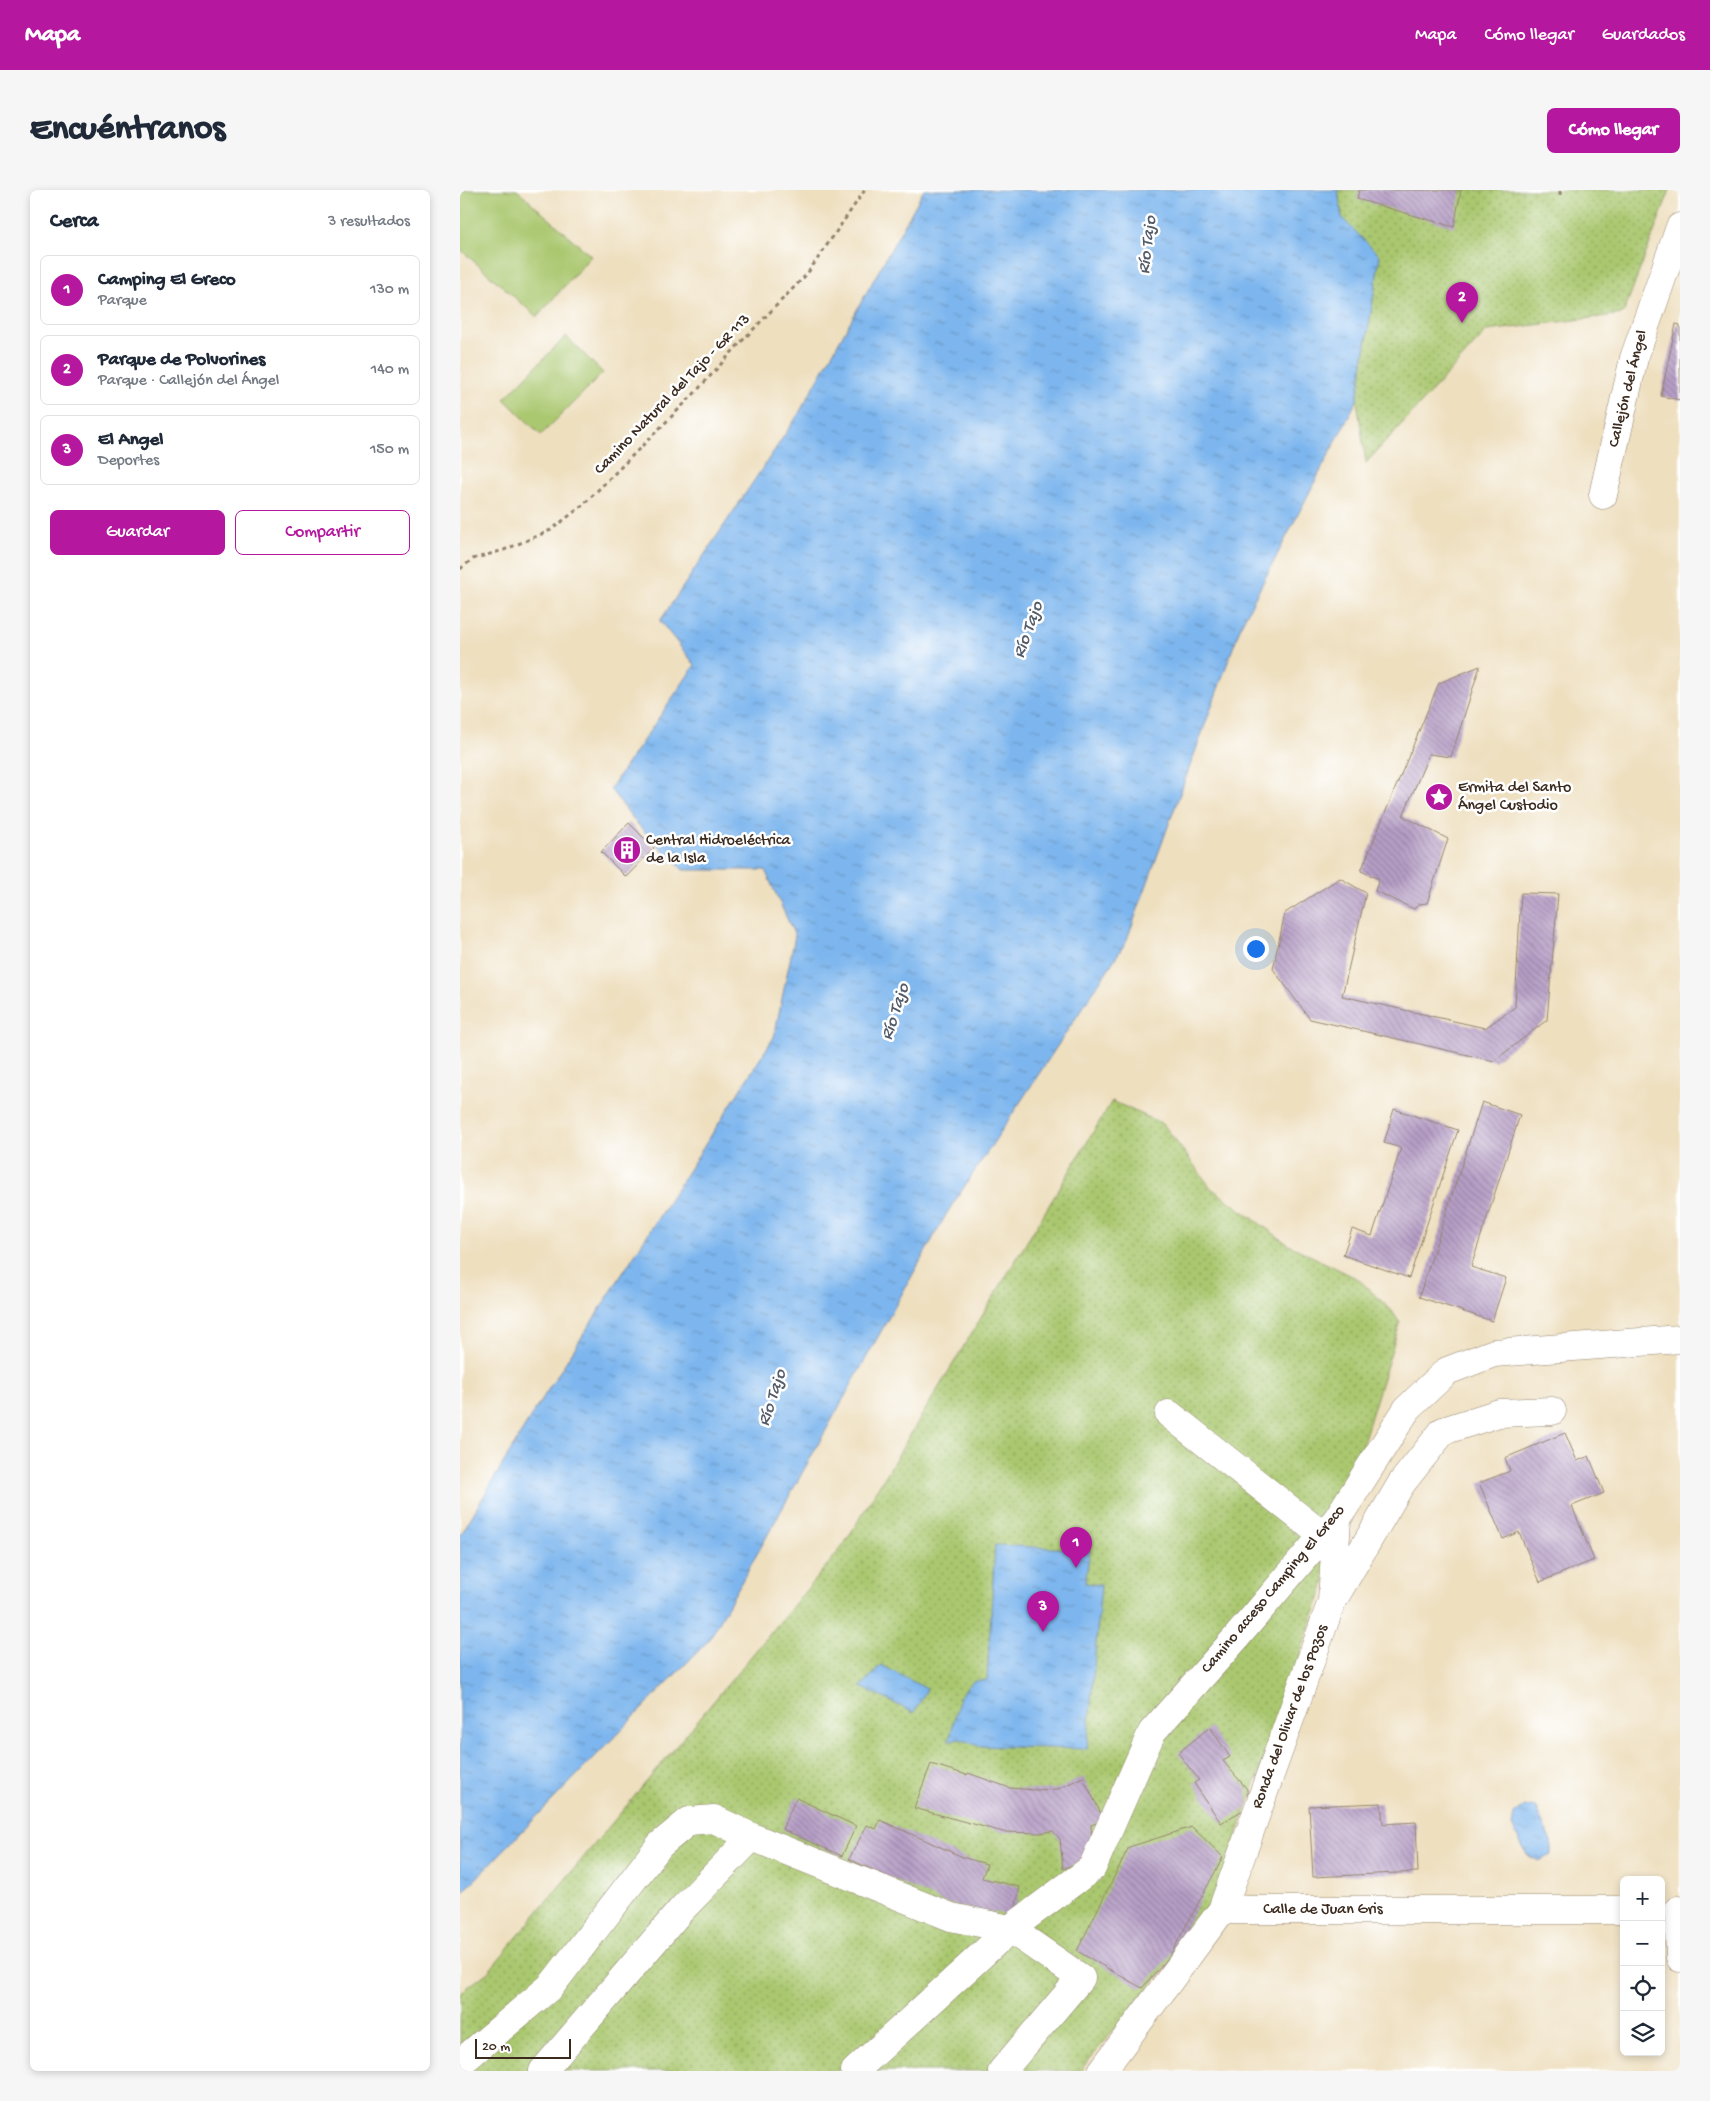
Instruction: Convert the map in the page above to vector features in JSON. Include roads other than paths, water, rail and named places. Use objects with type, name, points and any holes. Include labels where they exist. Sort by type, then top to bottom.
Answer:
[{"type":"street","name":"Callejón del Ángel","points":[[1603,495],[1634,358],[1680,227]]},
{"type":"street","name":"Camino acceso Camping El Greco","points":[[1010,1929],[1092,1868],[1152,1732],[1229,1647],[1330,1527],[1407,1408],[1447,1371],[1494,1353],[1680,1339]]},
{"type":"street","points":[[1332,1601],[1401,1484],[1443,1431],[1499,1412],[1552,1411]]},
{"type":"street","points":[[1169,1414],[1330,1527]]},
{"type":"street","name":"Ronda del Olivar de los Pozos","points":[[1222,1910],[1332,1601],[1330,1527]]},
{"type":"street","points":[[460,2064],[551,1986],[660,1845],[689,1821],[714,1819],[752,1837],[951,1917],[1010,1929],[1080,1978],[1002,2071]]},
{"type":"street","points":[[543,2071],[681,1910],[752,1837]]},
{"type":"street","points":[[1102,2071],[1222,1910]]},
{"type":"street","name":"Calle de Juan Gris","points":[[1222,1910],[1620,1910]]},
{"type":"street","points":[[1673,1910],[1680,1958]]},
{"type":"street","points":[[855,2071],[1010,1929]]},
{"type":"water","name":"Río Tajo","points":[[924,190],[1338,190],[1342,218],[1380,256],[1357,400],[1242,623],[1126,942],[947,1213],[709,1640],[460,1895],[460,1536],[530,1418],[774,1037],[795,936],[765,870],[683,870],[639,826],[610,789],[695,665],[660,621],[798,415]]},
{"type":"water","points":[[995,1545],[1090,1550],[1085,1583],[1101,1585],[1087,1749],[979,1746],[960,1739],[949,1741],[960,1696],[973,1681],[987,1680]]},
{"type":"water","points":[[881,1665],[927,1689],[914,1713],[861,1687]]},
{"type":"water","points":[[1525,1806],[1536,1808],[1551,1842],[1551,1855],[1539,1861],[1527,1855],[1512,1826],[1514,1814]]},
{"type":"place","name":"Parque de Polvorines","points":[[1462,323]]},
{"type":"place","name":"Ermita del Santo Ángel Custodio","points":[[1439,797]]},
{"type":"place","name":"Central Hidroeléctrica de la Isla","points":[[627,850]]},
{"type":"place","name":"Camping El Greco","points":[[1076,1568]]},
{"type":"place","name":"El Angel","points":[[1043,1632]]}]
